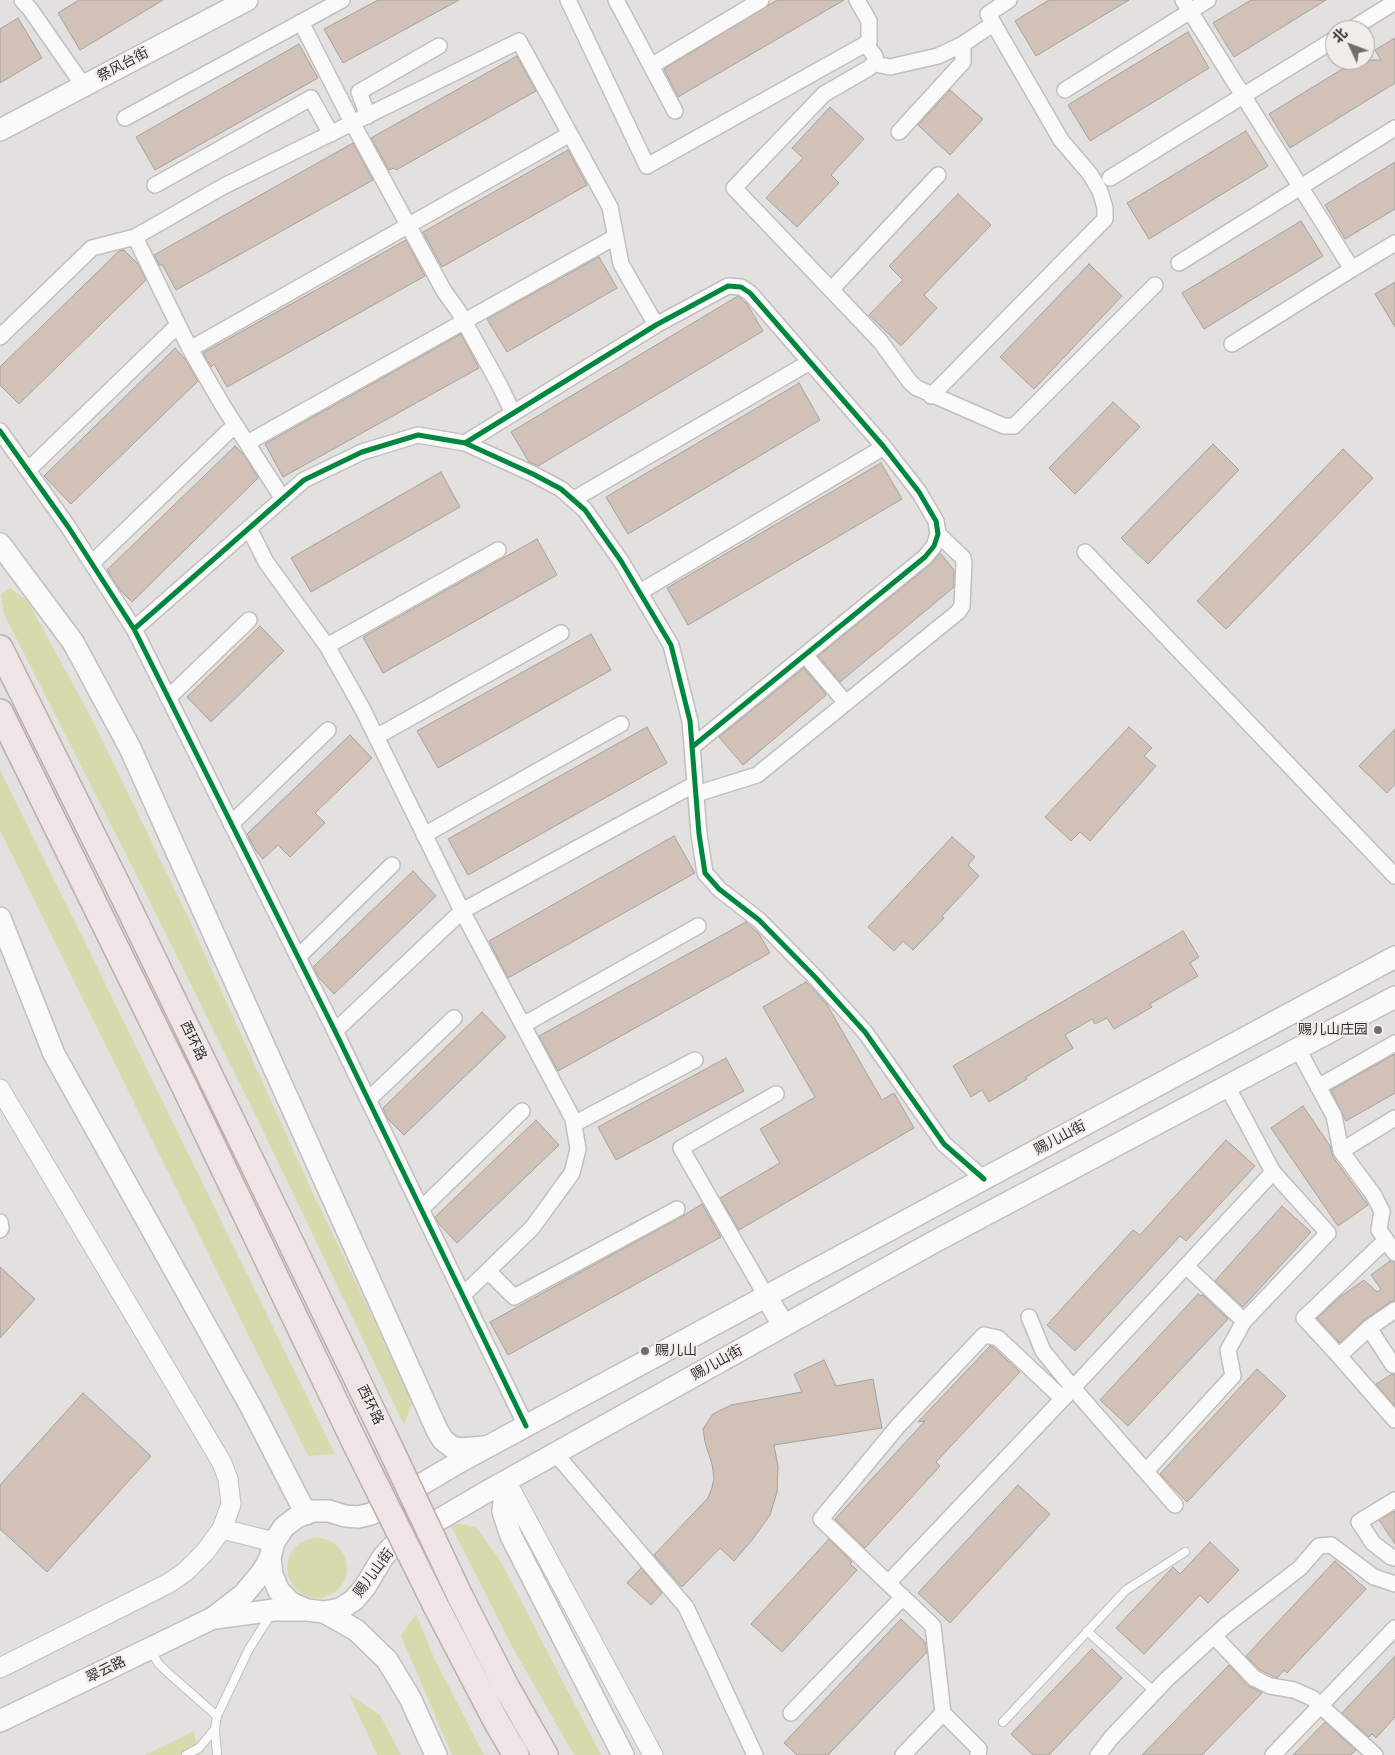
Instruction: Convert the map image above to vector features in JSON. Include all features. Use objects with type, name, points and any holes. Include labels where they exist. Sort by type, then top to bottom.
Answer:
[{"type":"highway","name":"西环路","points":[[0,648],[125,900],[460,1596],[507,1688],[545,1755]]},
{"type":"highway","name":"西环路","points":[[0,712],[188,1094],[356,1445],[435,1604],[496,1721],[516,1755]]},
{"type":"main road","name":"祭风台街","points":[[0,130],[247,0]]},
{"type":"main road","points":[[0,544],[73,642],[130,748],[437,1430],[443,1440],[452,1447],[461,1449],[487,1447]]},
{"type":"main road","points":[[0,918],[54,1054],[251,1407],[306,1514]]},
{"type":"main road","name":"赐儿山街","points":[[212,1618],[244,1594],[263,1571],[284,1527],[297,1517],[312,1511],[329,1511],[345,1516],[358,1517],[371,1514],[487,1447],[1395,957]]},
{"type":"main road","name":"赐儿山街","points":[[315,1611],[340,1608],[354,1600],[392,1547],[506,1481],[932,1243],[1395,997]]},
{"type":"main road","points":[[766,1296],[784,1326]]},
{"type":"main road","points":[[506,1481],[503,1512],[511,1536],[623,1755]]},
{"type":"main road","points":[[272,1550],[272,1575],[280,1591],[291,1602],[356,1630],[387,1660],[410,1698],[436,1755]]},
{"type":"main road","points":[[212,1618],[274,1610],[315,1611]]},
{"type":"main road","name":"翠云路","points":[[0,1721],[212,1618]]},
{"type":"street","points":[[22,0],[83,86]]},
{"type":"street","points":[[125,118],[342,0]]},
{"type":"street","points":[[568,0],[647,166],[869,42],[869,21],[857,0]]},
{"type":"street","points":[[616,0],[675,111]]},
{"type":"street","points":[[651,66],[761,0]]},
{"type":"street","points":[[931,396],[1106,219],[1100,191],[1090,174],[1061,140],[988,14],[1009,0]]},
{"type":"street","points":[[1065,90],[1186,6],[1208,0]]},
{"type":"street","points":[[1366,20],[1395,2]]},
{"type":"street","points":[[1186,6],[1352,269]]},
{"type":"street","points":[[301,22],[353,124],[444,291],[465,322],[513,413]]},
{"type":"street","points":[[875,62],[890,67],[938,56],[963,44],[993,24]]},
{"type":"street","points":[[0,337],[92,248],[135,237],[224,186],[519,41],[610,207],[621,264],[656,326]]},
{"type":"street","points":[[865,44],[874,56],[875,62]]},
{"type":"street","points":[[899,132],[963,62],[963,44]]},
{"type":"street","points":[[368,116],[359,92],[439,46]]},
{"type":"street","points":[[1110,178],[1325,46]]},
{"type":"street","points":[[875,62],[869,68],[824,94],[734,188],[880,341],[910,382],[917,388],[931,396],[1004,426],[1014,426],[1156,285]]},
{"type":"street","points":[[155,185],[312,98],[331,134]]},
{"type":"street","points":[[1179,263],[1395,128]]},
{"type":"street","points":[[190,349],[570,134]]},
{"type":"street","points":[[831,290],[938,176]]},
{"type":"street","points":[[135,237],[190,349],[283,498]]},
{"type":"street","points":[[247,443],[615,237]]},
{"type":"street","points":[[1232,344],[1395,243]]},
{"type":"street","points":[[465,443],[656,326],[728,286],[741,287],[750,293],[884,447],[919,492],[936,521],[938,534],[934,546],[925,557],[692,747]]},
{"type":"street","points":[[28,470],[178,325]]},
{"type":"street","points":[[574,499],[810,362]]},
{"type":"street","points":[[92,563],[236,425]]},
{"type":"street","points":[[0,431],[69,528],[134,629],[335,1031],[526,1426]]},
{"type":"street","points":[[134,629],[304,480],[362,452],[418,435],[465,443],[561,489],[585,510],[621,561],[671,645],[690,721],[699,834],[705,873],[719,890],[759,920],[815,977],[865,1032],[944,1144],[984,1179]]},
{"type":"street","points":[[640,592],[884,447]]},
{"type":"street","points":[[249,528],[266,562],[327,646],[376,737],[462,911],[573,1119],[578,1149],[572,1173],[532,1228],[462,1296]]},
{"type":"street","points":[[0,534],[32,586]]},
{"type":"street","points":[[335,1031],[462,911],[696,789],[757,775],[958,612],[962,606],[963,558],[938,534]]},
{"type":"street","points":[[327,646],[498,550]]},
{"type":"street","points":[[1085,552],[1395,876]]},
{"type":"street","points":[[168,698],[249,620]]},
{"type":"street","points":[[376,737],[561,633]]},
{"type":"street","points":[[805,655],[846,702]]},
{"type":"street","points":[[424,835],[620,724]]},
{"type":"street","points":[[231,824],[328,730]]},
{"type":"street","points":[[298,957],[392,865]]},
{"type":"street","points":[[523,1025],[698,926]]},
{"type":"street","points":[[368,1100],[454,1018]]},
{"type":"street","points":[[1318,1087],[1395,1043]]},
{"type":"street","points":[[1298,1049],[1334,1116],[1341,1151],[1373,1194],[1382,1211],[1383,1235],[1395,1253]]},
{"type":"street","points":[[574,1124],[695,1060]]},
{"type":"street","points":[[1146,1471],[1233,1376],[1228,1350],[1244,1321],[1328,1233],[1273,1172],[1227,1086]]},
{"type":"street","points":[[0,1089],[222,1463],[228,1479],[231,1504],[222,1529],[205,1552],[185,1572],[169,1583],[0,1668]]},
{"type":"street","points":[[766,1296],[681,1148],[776,1094]]},
{"type":"street","points":[[420,1209],[522,1111]]},
{"type":"street","points":[[1341,1151],[1395,1118]]},
{"type":"street","points":[[888,1584],[1068,1394],[1273,1172]]},
{"type":"street","points":[[488,1271],[514,1297],[677,1209]]},
{"type":"street","points":[[1395,1221],[1304,1318],[1395,1420]]},
{"type":"street","points":[[0,1222],[0,1230]]},
{"type":"street","points":[[1186,1266],[1244,1321]]},
{"type":"street","points":[[1339,1356],[1369,1328],[1395,1310]]},
{"type":"street","points":[[1029,1317],[1043,1351],[1068,1394]]},
{"type":"street","points":[[1369,1328],[1393,1365],[1395,1364]]},
{"type":"street","points":[[978,1755],[979,1749],[943,1713],[933,1626],[821,1519],[898,1426],[984,1335],[998,1338],[1068,1394],[1146,1471],[1175,1505]]},
{"type":"street","points":[[555,1454],[686,1607],[755,1755]]},
{"type":"street","points":[[506,1481],[653,1755]]},
{"type":"street","points":[[1395,1500],[1359,1522],[1372,1543],[1395,1558]]},
{"type":"street","points":[[222,1529],[272,1550]]},
{"type":"street","points":[[1100,1755],[1111,1738],[1155,1692],[1214,1636],[1300,1568],[1319,1546],[1331,1544],[1374,1578],[1395,1584]]},
{"type":"street","points":[[791,1713],[903,1597]]},
{"type":"street","points":[[1273,1755],[1395,1628]]},
{"type":"street","points":[[1214,1636],[1254,1678],[1270,1686],[1294,1690],[1312,1698],[1375,1755]]},
{"type":"street","points":[[903,1755],[943,1713]]},
{"type":"lane","points":[[1003,1722],[1126,1590],[1185,1552]]},
{"type":"lane","points":[[217,1755],[215,1729],[217,1716],[249,1649],[274,1610]]},
{"type":"lane","points":[[1087,1631],[1155,1692]]},
{"type":"lane","points":[[150,1649],[158,1663],[167,1672],[217,1716]]},
{"type":"lane","points":[[186,1755],[199,1748],[215,1729]]},
{"type":"green space","points":[[10,588],[27,600],[92,719],[188,917],[311,1189],[413,1401],[404,1425],[254,1112],[4,614],[1,594]]},
{"type":"green space","points":[[0,770],[335,1454],[308,1456],[43,918],[0,830]]},
{"type":"green space","points":[[449,1522],[476,1527],[500,1560],[601,1755],[574,1755],[513,1648]]},
{"type":"green space","points":[[311,1538],[323,1538],[334,1543],[342,1551],[347,1562],[345,1580],[334,1593],[323,1598],[311,1598],[300,1593],[292,1585],[287,1574],[287,1562],[292,1551],[300,1543]]},
{"type":"green space","points":[[416,1614],[434,1658],[484,1755],[452,1755],[401,1636]]},
{"type":"green space","points":[[349,1694],[380,1715],[401,1755],[377,1755]]},
{"type":"green space","points":[[194,1731],[199,1755],[145,1755]]},
{"type":"building","points":[[79,0],[163,0],[80,50],[58,13]]},
{"type":"building","points":[[378,0],[459,0],[343,63],[324,29]]},
{"type":"building","points":[[777,0],[844,0],[678,97],[664,69]]},
{"type":"building","points":[[1049,0],[1129,0],[1036,56],[1015,21]]},
{"type":"building","points":[[1251,0],[1326,0],[1234,57],[1213,23]]},
{"type":"building","points":[[18,18],[42,58],[0,83],[0,29]]},
{"type":"building","points":[[1188,32],[1209,68],[1090,141],[1068,105]]},
{"type":"building","points":[[1395,38],[1395,83],[1290,148],[1269,114],[1341,70],[1375,70],[1375,60],[1381,60],[1375,50]]},
{"type":"building","points":[[299,44],[318,78],[155,170],[136,137]]},
{"type":"building","points":[[517,56],[536,91],[396,170],[394,168],[389,170],[371,138]]},
{"type":"building","points":[[950,90],[983,119],[950,155],[918,125]]},
{"type":"building","points":[[830,107],[864,139],[831,175],[839,183],[797,227],[766,198],[803,158],[792,148]]},
{"type":"building","points":[[1246,131],[1268,166],[1149,239],[1127,203]]},
{"type":"building","points":[[353,143],[373,180],[176,290],[162,264],[160,266],[154,255]]},
{"type":"building","points":[[568,150],[587,185],[442,267],[423,232]]},
{"type":"building","points":[[1395,162],[1395,209],[1345,239],[1325,205]]},
{"type":"building","points":[[958,194],[991,225],[924,295],[937,308],[901,346],[869,315],[903,280],[889,266]]},
{"type":"building","points":[[1301,221],[1323,256],[1204,329],[1182,293]]},
{"type":"building","points":[[406,240],[425,276],[227,387],[214,364],[211,367],[203,353]]},
{"type":"building","points":[[124,250],[138,264],[146,280],[19,404],[0,385],[0,367],[119,251]]},
{"type":"building","points":[[599,257],[617,288],[507,352],[487,319]]},
{"type":"building","points":[[1089,264],[1122,296],[1034,389],[1000,357]]},
{"type":"building","points":[[1395,282],[1395,327],[1375,294]]},
{"type":"building","points":[[738,296],[747,304],[763,331],[538,466],[529,462],[511,432]]},
{"type":"building","points":[[461,334],[479,368],[283,477],[265,444]]},
{"type":"building","points":[[175,348],[185,359],[198,381],[71,504],[44,476]]},
{"type":"building","points":[[799,383],[820,420],[628,534],[606,497]]},
{"type":"building","points":[[1113,402],[1140,427],[1075,494],[1049,468]]},
{"type":"building","points":[[1213,444],[1239,470],[1148,564],[1121,538]]},
{"type":"building","points":[[235,446],[244,455],[258,478],[132,602],[120,590],[107,570]]},
{"type":"building","points":[[1343,449],[1373,478],[1226,629],[1197,601]]},
{"type":"building","points":[[881,463],[902,499],[688,625],[667,588]]},
{"type":"building","points":[[441,472],[460,507],[311,592],[291,558]]},
{"type":"building","points":[[537,539],[557,575],[383,673],[363,637]]},
{"type":"building","points":[[940,553],[954,570],[954,587],[840,682],[818,656],[931,564]]},
{"type":"building","points":[[260,626],[284,651],[211,722],[187,697]]},
{"type":"building","points":[[591,634],[611,670],[438,768],[417,731]]},
{"type":"building","points":[[804,668],[826,694],[825,696],[743,765],[719,737]]},
{"type":"building","points":[[647,727],[667,763],[468,875],[448,839]]},
{"type":"building","points":[[1129,727],[1152,748],[1144,756],[1156,766],[1090,841],[1080,832],[1071,841],[1045,817]]},
{"type":"building","points":[[1395,729],[1395,784],[1387,793],[1359,766]]},
{"type":"building","points":[[350,735],[372,758],[315,813],[325,823],[290,857],[278,845],[263,859],[256,851],[247,834]]},
{"type":"building","points":[[674,836],[695,873],[508,978],[489,941]]},
{"type":"building","points":[[952,837],[975,857],[968,865],[979,876],[942,916],[944,918],[913,950],[903,941],[894,951],[868,927]]},
{"type":"building","points":[[413,871],[436,896],[334,994],[319,978],[313,967]]},
{"type":"building","points":[[746,922],[759,934],[770,953],[558,1071],[539,1036]]},
{"type":"building","points":[[1183,931],[1199,957],[1190,963],[1198,976],[1150,1004],[1152,1007],[1114,1029],[1107,1018],[1095,1024],[1092,1019],[1065,1035],[1073,1048],[989,1102],[982,1090],[971,1097],[953,1066]]},
{"type":"building","points":[[806,982],[826,1003],[882,1100],[894,1093],[914,1128],[739,1230],[720,1198],[780,1163],[760,1129],[815,1097],[763,1007]]},
{"type":"building","points":[[482,1012],[506,1037],[404,1135],[387,1118],[383,1108]]},
{"type":"building","points":[[1395,1054],[1395,1093],[1346,1121],[1331,1090]]},
{"type":"building","points":[[726,1058],[744,1091],[616,1160],[598,1127]]},
{"type":"building","points":[[1303,1106],[1330,1146],[1333,1157],[1368,1205],[1338,1226],[1271,1128]]},
{"type":"building","points":[[536,1120],[559,1145],[457,1243],[435,1217]]},
{"type":"building","points":[[1226,1140],[1255,1166],[1186,1241],[1180,1236],[1075,1351],[1047,1325],[1133,1230],[1140,1235]]},
{"type":"building","points":[[702,1204],[721,1237],[508,1355],[490,1322]]},
{"type":"building","points":[[1282,1206],[1311,1232],[1243,1307],[1215,1281]]},
{"type":"building","points":[[1390,1261],[1395,1262],[1395,1301],[1390,1302],[1364,1320],[1340,1343],[1317,1318],[1340,1297],[1364,1280],[1377,1292],[1381,1289],[1371,1275]]},
{"type":"building","points":[[0,1267],[35,1299],[0,1338]]},
{"type":"building","points":[[1198,1294],[1203,1295],[1228,1319],[1128,1426],[1100,1400]]},
{"type":"building","points":[[990,1346],[1020,1372],[936,1462],[940,1466],[865,1548],[835,1519],[925,1421],[918,1422]]},
{"type":"building","points":[[824,1360],[836,1386],[873,1379],[882,1428],[774,1445],[778,1467],[777,1492],[770,1515],[734,1561],[720,1548],[682,1587],[654,1555],[708,1498],[712,1488],[714,1478],[712,1464],[703,1429],[713,1414],[731,1405],[802,1392],[794,1374]]},
{"type":"building","points":[[1257,1369],[1286,1396],[1187,1502],[1160,1474]]},
{"type":"building","points":[[1395,1374],[1395,1406],[1376,1384]]},
{"type":"building","points":[[83,1393],[151,1456],[47,1572],[0,1529],[0,1485]]},
{"type":"building","points":[[1018,1485],[1050,1514],[950,1623],[918,1593]]},
{"type":"building","points":[[1395,1511],[1395,1544],[1379,1520]]},
{"type":"building","points":[[829,1539],[852,1562],[850,1564],[857,1570],[782,1652],[751,1624]]},
{"type":"building","points":[[1210,1542],[1239,1570],[1208,1603],[1200,1595],[1144,1654],[1116,1628],[1173,1567],[1180,1574]]},
{"type":"building","points":[[1335,1561],[1366,1589],[1287,1673],[1284,1670],[1277,1678],[1260,1670],[1246,1656]]},
{"type":"building","points":[[641,1568],[662,1593],[651,1605],[627,1583]]},
{"type":"building","points":[[901,1619],[925,1642],[927,1652],[828,1755],[797,1755],[784,1743]]},
{"type":"building","points":[[1092,1649],[1122,1678],[1049,1755],[1033,1755],[1011,1734]]},
{"type":"building","points":[[1395,1656],[1395,1717],[1376,1738],[1372,1734],[1369,1737],[1342,1713]]},
{"type":"building","points":[[1229,1665],[1247,1685],[1262,1693],[1202,1755],[1142,1755]]},
{"type":"building","points":[[1325,1722],[1356,1750],[1351,1755],[1293,1755]]},
{"type":"cycle path","points":[[465,443],[656,325],[728,286],[741,287],[750,293],[884,447],[919,492],[936,521],[938,534],[934,546],[925,557],[692,747]]},
{"type":"cycle path","points":[[0,431],[69,528],[134,629],[335,1031],[526,1426]]},
{"type":"cycle path","points":[[134,629],[304,480],[362,452],[418,435],[465,443],[561,489],[585,510],[621,561],[671,645],[690,721],[699,834],[705,873],[719,889],[759,920],[815,977],[865,1032],[944,1144],[984,1179]]},
{"type":"place","name":"赐儿山庄园","points":[[1378,1030]]},
{"type":"place","name":"赐儿山","points":[[645,1351]]}]
